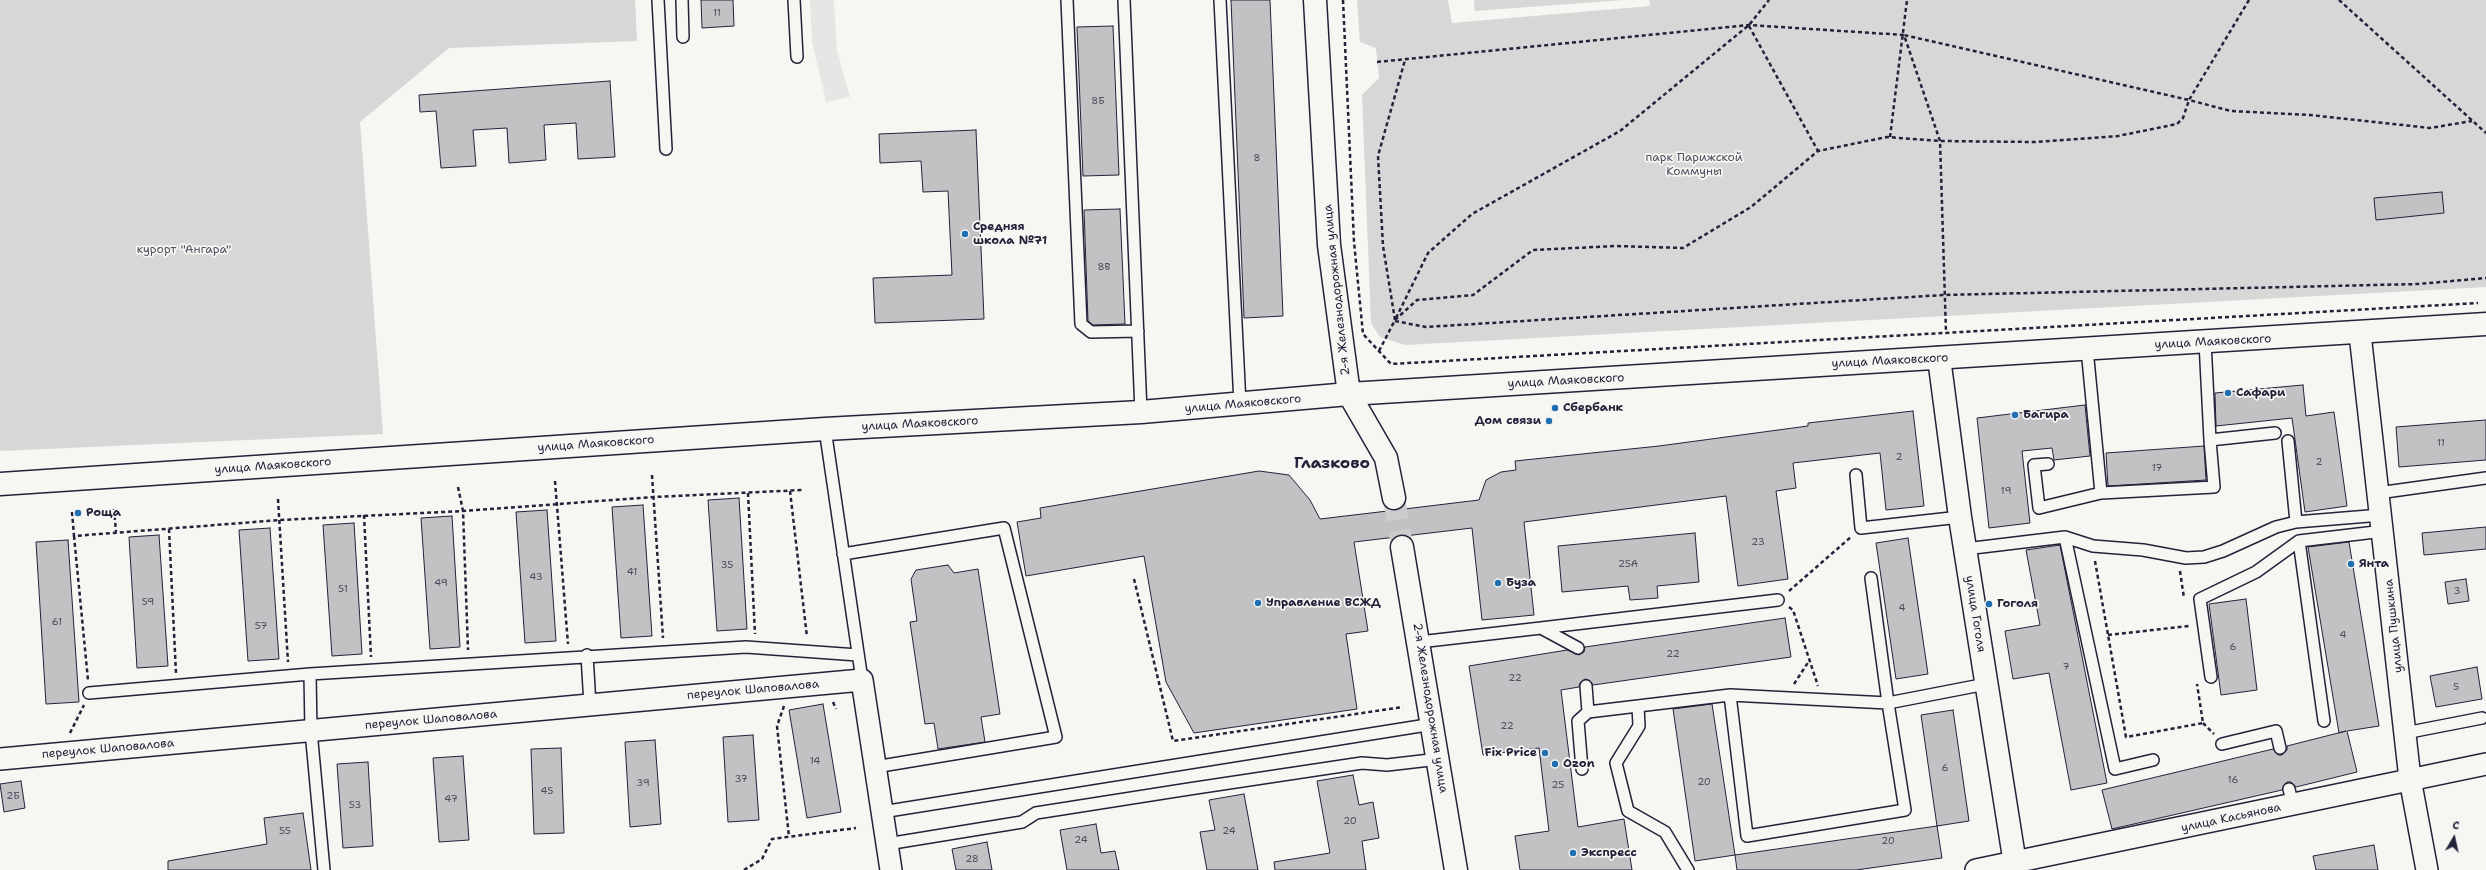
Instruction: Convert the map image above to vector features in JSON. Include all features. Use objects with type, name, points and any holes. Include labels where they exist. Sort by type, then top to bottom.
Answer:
[{"type":"main road","name":"2-я Железнодорожная улица","points":[[1315,0],[1329,245],[1349,394],[1386,458],[1394,498]]},
{"type":"main road","name":"улица Маяковского","points":[[0,484],[825,429],[1141,412],[1349,394],[2360,334],[2486,324]]},
{"type":"main road","name":"улица Гоголя","points":[[1939,358],[1960,517],[2016,867]]},
{"type":"main road","name":"2-я Железнодорожная улица","points":[[1402,547],[1420,642],[1456,870]]},
{"type":"street","name":"улица Пушкина","points":[[2360,334],[2410,779],[2427,870]]},
{"type":"street","points":[[862,680],[891,870]]},
{"type":"street","name":"переулок Шаповалова","points":[[0,759],[862,680]]},
{"type":"street","name":"улица Касьянова","points":[[1976,870],[2016,867],[2291,797],[2410,779],[2486,764]]},
{"type":"lane","points":[[658,0],[666,149]]},
{"type":"lane","points":[[682,0],[683,37]]},
{"type":"lane","points":[[794,0],[796,57]]},
{"type":"lane","points":[[1067,0],[1081,324],[1091,332],[1138,331]]},
{"type":"lane","points":[[1124,0],[1141,412]]},
{"type":"lane","points":[[1220,0],[1240,404]]},
{"type":"lane","points":[[2048,464],[2034,465],[2038,508],[2101,493],[2214,487],[2205,342]]},
{"type":"lane","points":[[2088,349],[2101,493]]},
{"type":"lane","points":[[825,429],[862,680]]},
{"type":"lane","points":[[2210,440],[2275,433]]},
{"type":"lane","points":[[2288,441],[2296,522]]},
{"type":"lane","points":[[1856,475],[1861,528],[1960,517]]},
{"type":"lane","points":[[2378,493],[2486,478]]},
{"type":"lane","points":[[1965,549],[2065,537],[2093,546],[2143,550],[2178,557],[2204,557],[2223,551],[2276,527],[2296,522],[2382,523]]},
{"type":"lane","points":[[2210,677],[2200,599],[2256,572],[2299,541],[2382,523]]},
{"type":"lane","points":[[843,554],[1004,528],[1056,737],[875,767]]},
{"type":"lane","points":[[2065,537],[2115,769],[2153,760]]},
{"type":"lane","points":[[2299,541],[2324,721]]},
{"type":"lane","points":[[1730,695],[1747,836],[1905,810],[1888,703],[1871,578]]},
{"type":"lane","points":[[1420,642],[1778,600]]},
{"type":"lane","points":[[1541,628],[1578,648]]},
{"type":"lane","points":[[89,693],[310,674],[664,652],[755,648],[858,655]]},
{"type":"lane","points":[[587,656],[590,706]]},
{"type":"lane","points":[[310,674],[311,731],[324,870]]},
{"type":"lane","points":[[1582,769],[1578,721],[1588,712],[1730,695],[1888,703],[1986,684]]},
{"type":"lane","points":[[1586,686],[1588,712]]},
{"type":"lane","points":[[1638,706],[1639,726],[1616,763],[1628,811],[1665,832],[1688,870]]},
{"type":"lane","points":[[2406,733],[2482,718]]},
{"type":"lane","points":[[882,812],[1433,724]]},
{"type":"lane","points":[[2222,744],[2276,731],[2280,748]]},
{"type":"lane","points":[[887,844],[1022,822],[1036,813],[1189,789],[1362,763],[1387,765],[1439,759]]},
{"type":"path","points":[[1343,0],[1354,242],[1363,334],[1391,364],[2486,302]]},
{"type":"path","points":[[1379,352],[1381,344],[1395,320],[1428,253],[1472,214],[1620,131],[1749,25],[1769,0]]},
{"type":"path","points":[[1890,138],[1904,35],[1907,0]]},
{"type":"path","points":[[1395,320],[1417,300],[1473,295],[1533,250],[1616,246],[1683,248],[1751,208],[1818,151],[1890,138],[1940,141],[2035,142],[2118,136],[2177,124],[2183,118],[2189,100],[2249,0]]},
{"type":"path","points":[[2339,0],[2486,133]]},
{"type":"path","points":[[1749,25],[1818,151]]},
{"type":"path","points":[[1377,62],[1749,25],[1904,35],[2189,100],[2231,111],[2310,116],[2430,128],[2472,120]]},
{"type":"path","points":[[1904,35],[1940,141],[1943,295],[1946,333]]},
{"type":"path","points":[[1395,320],[1383,246],[1378,156],[1405,60]]},
{"type":"path","points":[[1395,320],[1426,327],[1943,295],[2418,284],[2486,278]]},
{"type":"path","points":[[652,475],[664,652]]},
{"type":"path","points":[[555,481],[558,503],[569,657]]},
{"type":"path","points":[[458,487],[463,511],[469,664]]},
{"type":"path","points":[[74,536],[280,520],[463,511],[654,497],[802,490]]},
{"type":"path","points":[[790,491],[808,652]]},
{"type":"path","points":[[748,493],[755,648]]},
{"type":"path","points":[[278,499],[288,676]]},
{"type":"path","points":[[114,509],[116,532]]},
{"type":"path","points":[[61,754],[89,693],[72,512]]},
{"type":"path","points":[[364,515],[372,670]]},
{"type":"path","points":[[1822,700],[1793,610],[1778,600],[1861,528]]},
{"type":"path","points":[[169,529],[176,686]]},
{"type":"path","points":[[2093,546],[2126,737],[2203,722],[2197,678]]},
{"type":"path","points":[[2178,557],[2185,603]]},
{"type":"path","points":[[1134,579],[1173,741],[1403,707]]},
{"type":"path","points":[[2188,618],[2190,634]]},
{"type":"path","points":[[2108,636],[2189,626]]},
{"type":"path","points":[[1785,698],[1810,661]]},
{"type":"path","points":[[777,726],[789,837]]},
{"type":"path","points":[[744,870],[762,859],[772,839],[856,828]]},
{"type":"shaded area","points":[[810,0],[834,0],[837,50],[850,97],[826,102],[812,41]]},
{"type":"green space","name":"курорт \"Ангара\"","points":[[0,0],[635,0],[637,41],[449,48],[360,122],[383,434],[0,451]]},
{"type":"green space","name":"парк Парижской Коммуны","points":[[1357,0],[1448,0],[1452,23],[1650,6],[1649,0],[2486,0],[2486,287],[1405,345],[1380,337],[1371,323],[1362,95],[1379,78],[1376,48],[1360,42]]},
{"type":"green space","points":[[1474,0],[1624,0],[1475,11]]},
{"type":"building","points":[[701,0],[733,0],[734,26],[702,28]]},
{"type":"building","points":[[1231,0],[1270,0],[1283,316],[1244,318]]},
{"type":"building","points":[[1113,26],[1119,175],[1083,176],[1077,27]]},
{"type":"building","points":[[610,81],[615,157],[578,159],[576,123],[544,125],[546,160],[509,163],[507,128],[473,130],[476,166],[441,168],[436,111],[420,112],[419,95]]},
{"type":"building","name":"Средняя школа №71","points":[[976,130],[984,319],[875,323],[873,278],[952,275],[948,191],[923,192],[921,161],[880,163],[879,134]]},
{"type":"building","points":[[2442,192],[2444,213],[2376,220],[2374,198]]},
{"type":"building","points":[[1120,209],[1125,324],[1093,325],[1088,321],[1084,210]]},
{"type":"building","points":[[2303,385],[2306,416],[2334,412],[2347,506],[2305,512],[2292,418],[2216,426],[2215,393]]},
{"type":"building","points":[[2085,405],[2090,456],[2054,460],[2052,448],[2022,451],[2030,523],[1989,528],[1977,418]]},
{"type":"building","points":[[1913,411],[1924,506],[1886,510],[1880,453],[1793,463],[1796,488],[1776,491],[1788,579],[1738,586],[1726,496],[1524,522],[1534,615],[1482,620],[1472,528],[1354,542],[1368,631],[1346,634],[1357,709],[1194,733],[1166,682],[1144,556],[1026,576],[1017,522],[1041,518],[1040,508],[1259,471],[1289,475],[1310,500],[1320,519],[1479,500],[1486,480],[1501,472],[1516,470],[1515,461],[1659,446],[1808,426],[1808,423]]},
{"type":"building","points":[[2486,420],[2486,460],[2399,467],[2396,427]]},
{"type":"building","points":[[2204,446],[2206,480],[2108,486],[2106,453]]},
{"type":"building","points":[[739,498],[747,629],[717,631],[708,500]]},
{"type":"building","points":[[643,505],[652,636],[621,638],[612,507]]},
{"type":"building","points":[[547,510],[556,641],[525,643],[516,512]]},
{"type":"building","points":[[452,516],[460,647],[430,649],[421,518]]},
{"type":"building","points":[[354,523],[362,654],[332,656],[323,525]]},
{"type":"building","points":[[2486,527],[2486,549],[2424,555],[2422,533]]},
{"type":"building","points":[[270,528],[279,659],[248,661],[239,530]]},
{"type":"building","points":[[1695,533],[1699,582],[1657,586],[1658,598],[1630,600],[1628,586],[1562,592],[1558,546]]},
{"type":"building","points":[[159,535],[168,666],[137,668],[129,537]]},
{"type":"building","points":[[1908,538],[1928,674],[1896,679],[1876,543]]},
{"type":"building","points":[[68,540],[79,702],[46,704],[36,542]]},
{"type":"building","points":[[2349,542],[2379,726],[2347,731],[2357,772],[2296,787],[2291,782],[2287,782],[2282,790],[2112,829],[2102,790],[2273,749],[2278,755],[2282,755],[2287,750],[2287,746],[2339,733],[2308,547]]},
{"type":"building","points":[[2060,545],[2107,783],[2071,790],[2049,673],[2013,679],[2005,631],[2040,625],[2026,550]]},
{"type":"building","points":[[948,565],[954,573],[978,569],[1000,714],[981,717],[985,742],[938,749],[934,723],[925,724],[910,622],[917,621],[911,579],[916,570]]},
{"type":"building","points":[[2466,579],[2469,601],[2448,604],[2445,582]]},
{"type":"building","points":[[2246,599],[2257,690],[2221,695],[2209,604]]},
{"type":"building","points":[[1785,618],[1791,657],[1593,685],[1589,680],[1585,679],[1580,683],[1579,687],[1561,690],[1578,827],[1624,819],[1632,870],[1520,870],[1515,836],[1549,831],[1539,748],[1483,755],[1469,666],[1567,650],[1579,655],[1584,652],[1585,647]]},
{"type":"building","points":[[2477,667],[2482,699],[2436,707],[2430,676]]},
{"type":"building","points":[[823,704],[841,812],[807,818],[789,710]]},
{"type":"building","points":[[1712,704],[1735,855],[1695,861],[1673,709]]},
{"type":"building","points":[[1953,710],[1969,821],[1937,826],[1921,715]]},
{"type":"building","points":[[753,735],[759,820],[728,822],[723,737]]},
{"type":"building","points":[[655,740],[661,824],[630,827],[625,742]]},
{"type":"building","points":[[561,748],[564,833],[534,834],[531,749]]},
{"type":"building","points":[[463,756],[469,840],[439,842],[433,758]]},
{"type":"building","points":[[368,762],[373,846],[343,848],[337,764]]},
{"type":"building","points":[[1353,775],[1359,805],[1373,802],[1379,838],[1362,841],[1366,870],[1275,870],[1274,862],[1330,853],[1317,781]]},
{"type":"building","points":[[21,781],[25,808],[4,812],[0,784]]},
{"type":"building","points":[[1244,794],[1258,870],[1207,870],[1200,832],[1215,830],[1209,800]]},
{"type":"building","points":[[303,813],[311,870],[168,870],[168,861],[267,844],[264,818]]},
{"type":"building","points":[[1096,824],[1101,853],[1115,851],[1119,870],[1067,870],[1060,830]]},
{"type":"building","points":[[1937,826],[1942,858],[1856,870],[1737,870],[1735,855]]},
{"type":"building","points":[[987,842],[992,870],[956,870],[952,849]]},
{"type":"building","points":[[2374,845],[2378,870],[2316,870],[2313,856]]},
{"type":"tunnel","points":[[1394,498],[1402,547]]},
{"type":"place","name":"Средняя школа №71","points":[[965,234]]},
{"type":"place","name":"Сафари","points":[[2228,393]]},
{"type":"place","name":"Сбербанк","points":[[1555,408]]},
{"type":"place","name":"Багира","points":[[2015,415]]},
{"type":"place","name":"Дом связи","points":[[1549,421]]},
{"type":"place","name":"Роща","points":[[78,513]]},
{"type":"place","name":"Янта","points":[[2351,564]]},
{"type":"place","name":"Буза","points":[[1498,583]]},
{"type":"place","name":"Управление ВСЖД","points":[[1258,603]]},
{"type":"place","name":"Гоголя","points":[[1989,604]]},
{"type":"place","name":"Fix Price","points":[[1545,753]]},
{"type":"place","name":"Ozon","points":[[1555,764]]},
{"type":"place","name":"Экспресс","points":[[1573,853]]},
{"type":"district","name":"Глазково","points":[[1332,464]]}]
